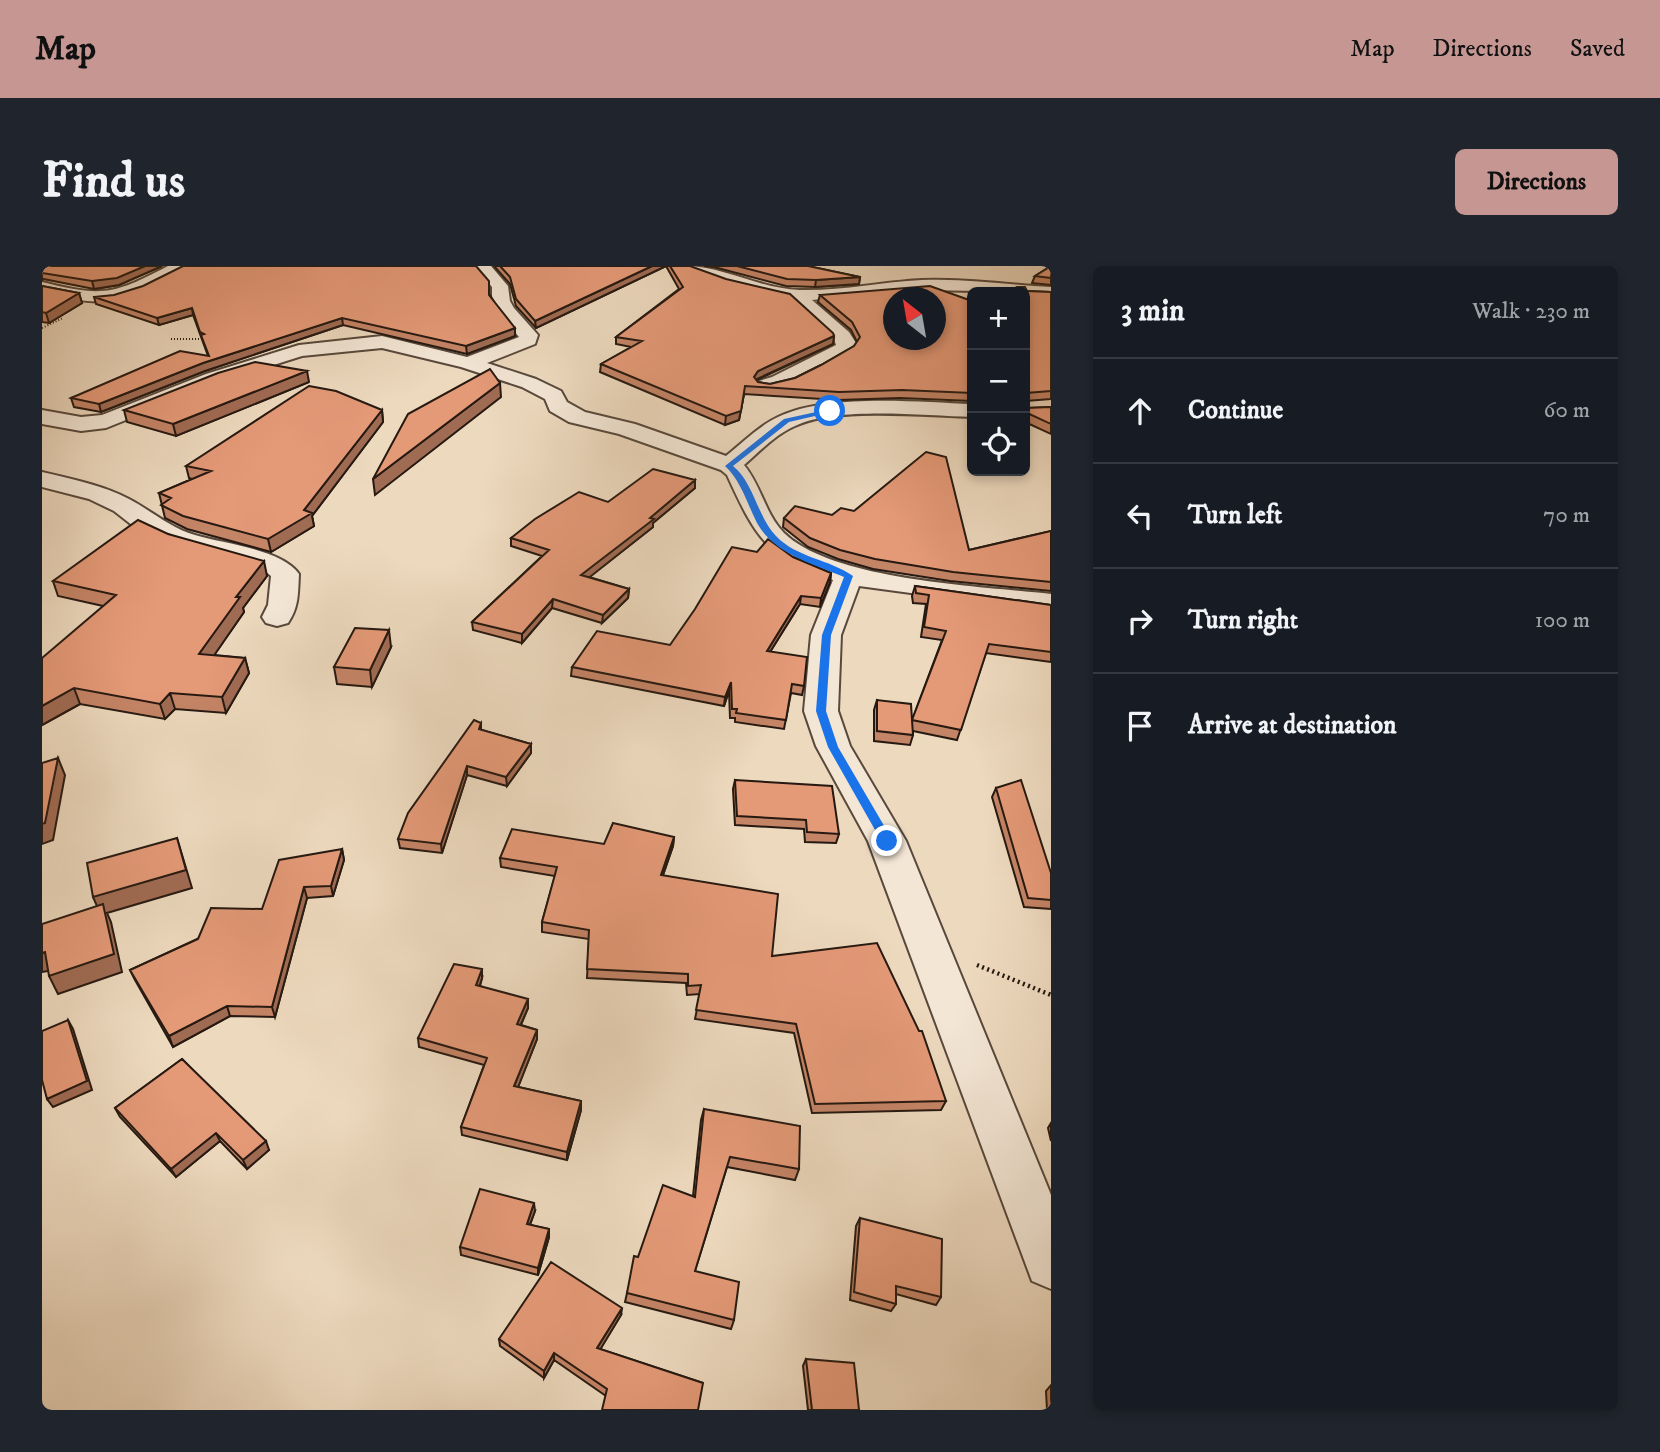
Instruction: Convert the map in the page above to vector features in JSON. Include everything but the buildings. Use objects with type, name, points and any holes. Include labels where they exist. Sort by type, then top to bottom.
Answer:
[{"type":"street","points":[[42,287],[70,296],[102,299],[139,290],[180,266]]},
{"type":"street","points":[[468,363],[528,340],[529,334],[507,311],[496,279],[482,266]]},
{"type":"street","points":[[693,266],[732,280],[796,295],[841,295],[924,285],[1051,292]]},
{"type":"street","points":[[732,280],[765,270]]},
{"type":"street","points":[[766,385],[779,382],[844,348],[846,343],[796,295]]},
{"type":"street","points":[[42,417],[81,424],[106,421],[213,377],[299,351],[330,345],[382,342],[468,363],[545,389],[554,395],[558,406],[577,417],[639,433],[729,466],[737,472],[763,525],[775,539],[788,550],[849,576],[1051,603]]},
{"type":"street","points":[[729,466],[787,420],[802,416],[830,411],[967,410]]},
{"type":"street","points":[[42,479],[98,494],[123,506],[146,523],[182,540],[275,565],[285,574],[283,605],[277,617]]},
{"type":"street","points":[[849,576],[826,635],[821,711],[833,747],[887,841],[1051,1262]]},
{"type":"path","points":[[927,944],[1051,995]]},
{"type":"route","points":[[830,411],[787,420],[729,466],[737,472],[763,525],[775,539],[788,550],[827,569],[849,576],[826,635],[821,711],[833,747],[887,841]]}]
